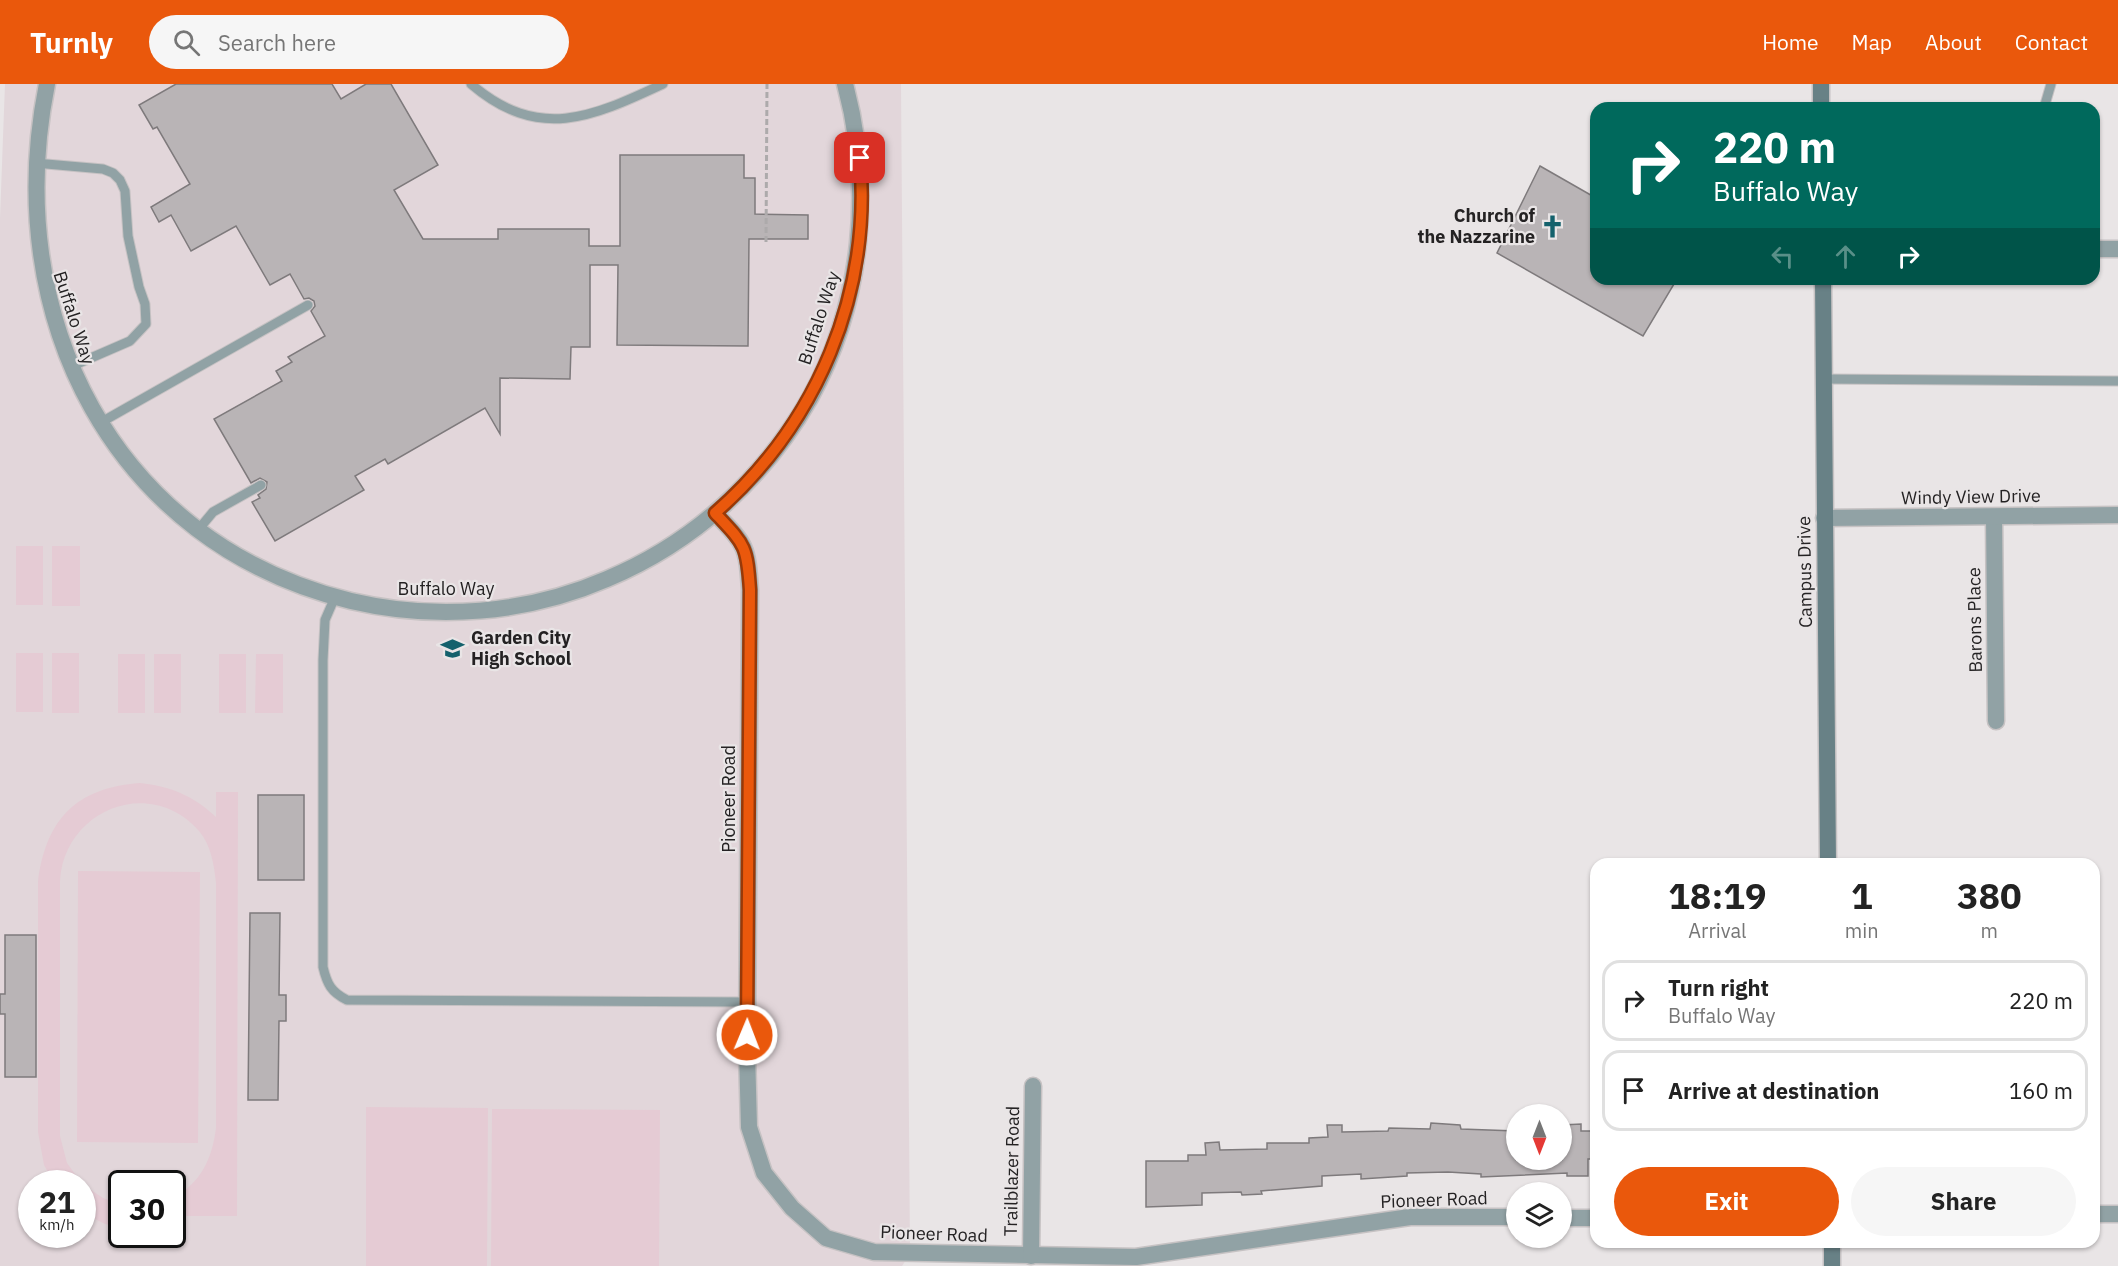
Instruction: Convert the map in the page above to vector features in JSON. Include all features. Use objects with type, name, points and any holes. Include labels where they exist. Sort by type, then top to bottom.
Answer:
[{"type":"main road","points":[[1821,84],[1821,102]]},
{"type":"main road","name":"Campus Drive","points":[[1823,285],[1828,858]]},
{"type":"main road","points":[[1832,1248],[1832,1266]]},
{"type":"street","name":"Buffalo Way","points":[[46,84],[33,163],[32,219],[37,265],[43,298],[68,368],[98,424],[121,456],[152,492],[219,546],[259,568],[334,597],[410,611],[483,611],[533,604],[583,590],[634,568],[672,546],[715,513],[760,469],[801,414],[819,382],[844,315],[853,278],[861,209],[858,140],[845,84]]},
{"type":"street","points":[[2100,249],[2118,249]]},
{"type":"street","name":"Pioneer Road","points":[[715,513],[739,538],[747,553],[750,590],[747,1002],[749,1127],[764,1173],[792,1208],[826,1238],[874,1252],[1031,1256],[1136,1257],[1410,1217],[1506,1218]]},
{"type":"street","name":"Windy View Drive","points":[[1824,518],[2118,515]]},
{"type":"street","name":"Barons Place","points":[[1994,517],[1996,721]]},
{"type":"street","name":"Trailblazer Road","points":[[1031,1256],[1033,1086]]},
{"type":"street","points":[[2100,1214],[2118,1214]]},
{"type":"street","points":[[1572,1218],[1590,1218]]},
{"type":"lane","points":[[471,84],[500,105],[530,116],[565,119],[589,116],[663,84]]},
{"type":"lane","points":[[2046,102],[2052,84]]},
{"type":"lane","points":[[33,163],[103,169],[113,173],[120,180],[124,191],[133,261],[145,304],[146,324],[130,341],[68,368]]},
{"type":"lane","points":[[98,424],[308,305]]},
{"type":"lane","points":[[1823,379],[2118,381]]},
{"type":"lane","points":[[198,530],[213,512],[261,485]]},
{"type":"lane","points":[[334,597],[325,620],[323,660],[323,967],[327,984],[335,994],[347,1000],[747,1002]]},
{"type":"path","points":[[766,242],[767,84]]},
{"type":"shaded area","name":"Garden City High School","points":[[5,84],[901,84],[910,1254],[902,1266],[0,1266],[0,218]]},
{"type":"shaded area","points":[[16,546],[43,546],[43,605],[16,605]]},
{"type":"shaded area","points":[[52,546],[80,546],[80,606],[52,606]]},
{"type":"shaded area","points":[[16,653],[43,653],[43,712],[16,712]]},
{"type":"shaded area","points":[[52,653],[79,653],[79,713],[52,713]]},
{"type":"shaded area","points":[[118,654],[145,654],[145,713],[118,713]]},
{"type":"shaded area","points":[[154,654],[181,654],[181,713],[154,713]]},
{"type":"shaded area","points":[[219,654],[246,654],[246,713],[219,713]]},
{"type":"shaded area","points":[[256,654],[283,654],[283,713],[255,713]]},
{"type":"shaded area","points":[[140,783],[181,793],[199,803],[216,817],[216,792],[238,792],[237,1216],[186,1216],[186,1189],[204,1169],[212,1150],[216,1128],[216,883],[209,849],[199,831],[179,814],[157,805],[135,803],[113,808],[93,819],[77,835],[65,856],[60,881],[60,1136],[67,1163],[72,1170],[47,1170],[44,1165],[38,1132],[38,882],[42,860],[57,824],[68,811],[82,800],[98,792]]},
{"type":"shaded area","points":[[78,871],[200,872],[198,1143],[77,1142]]},
{"type":"shaded area","points":[[366,1107],[488,1108],[487,1266],[366,1266]]},
{"type":"shaded area","points":[[492,1109],[660,1110],[659,1266],[491,1266]]},
{"type":"shaded area","points":[[96,1193],[108,1200],[108,1225],[96,1220]]},
{"type":"building","points":[[176,84],[332,84],[341,99],[366,84],[391,84],[438,165],[394,190],[423,239],[498,239],[498,229],[589,229],[589,246],[620,246],[620,155],[744,155],[744,178],[755,178],[755,214],[808,215],[808,239],[749,239],[748,346],[617,345],[618,265],[590,265],[590,347],[571,347],[570,379],[500,378],[500,434],[485,408],[388,464],[385,459],[355,476],[364,490],[275,541],[252,502],[260,498],[258,495],[266,489],[267,482],[260,478],[251,483],[214,419],[282,381],[276,371],[292,362],[288,357],[325,336],[311,311],[315,306],[314,301],[309,298],[304,299],[290,274],[270,285],[236,226],[191,251],[171,215],[159,222],[151,207],[190,184],[157,127],[153,129],[139,105]]},
{"type":"building","name":"Church of the Nazzarine","points":[[1540,166],[1590,195],[1590,285],[1673,285],[1643,336],[1497,253]]},
{"type":"building","points":[[258,795],[304,795],[304,880],[258,880]]},
{"type":"building","points":[[250,913],[280,913],[279,995],[286,995],[286,1021],[279,1021],[278,1100],[248,1100]]},
{"type":"building","points":[[5,935],[36,935],[36,1077],[5,1077],[5,1014],[0,1014],[0,994],[5,994]]},
{"type":"building","points":[[1431,1123],[1460,1125],[1461,1129],[1506,1131],[1506,1170],[1572,1170],[1572,1124],[1581,1124],[1581,1131],[1590,1131],[1588,1176],[1567,1176],[1567,1173],[1481,1177],[1481,1174],[1448,1172],[1407,1173],[1407,1176],[1361,1179],[1361,1174],[1322,1176],[1322,1186],[1261,1191],[1262,1194],[1202,1193],[1202,1205],[1146,1207],[1146,1161],[1188,1161],[1188,1155],[1206,1155],[1205,1143],[1219,1142],[1220,1150],[1267,1149],[1267,1143],[1309,1143],[1309,1138],[1328,1137],[1327,1125],[1342,1125],[1342,1132],[1388,1131],[1389,1128],[1430,1129]]},
{"type":"place","name":"Church of the Nazzarine","points":[[1553,226]]},
{"type":"place","name":"Garden City High School","points":[[453,648]]},
{"type":"route","points":[[747,1035],[750,590],[747,553],[739,538],[715,513],[754,476],[782,441],[819,382],[833,348],[853,278],[859,240],[860,158]]}]
